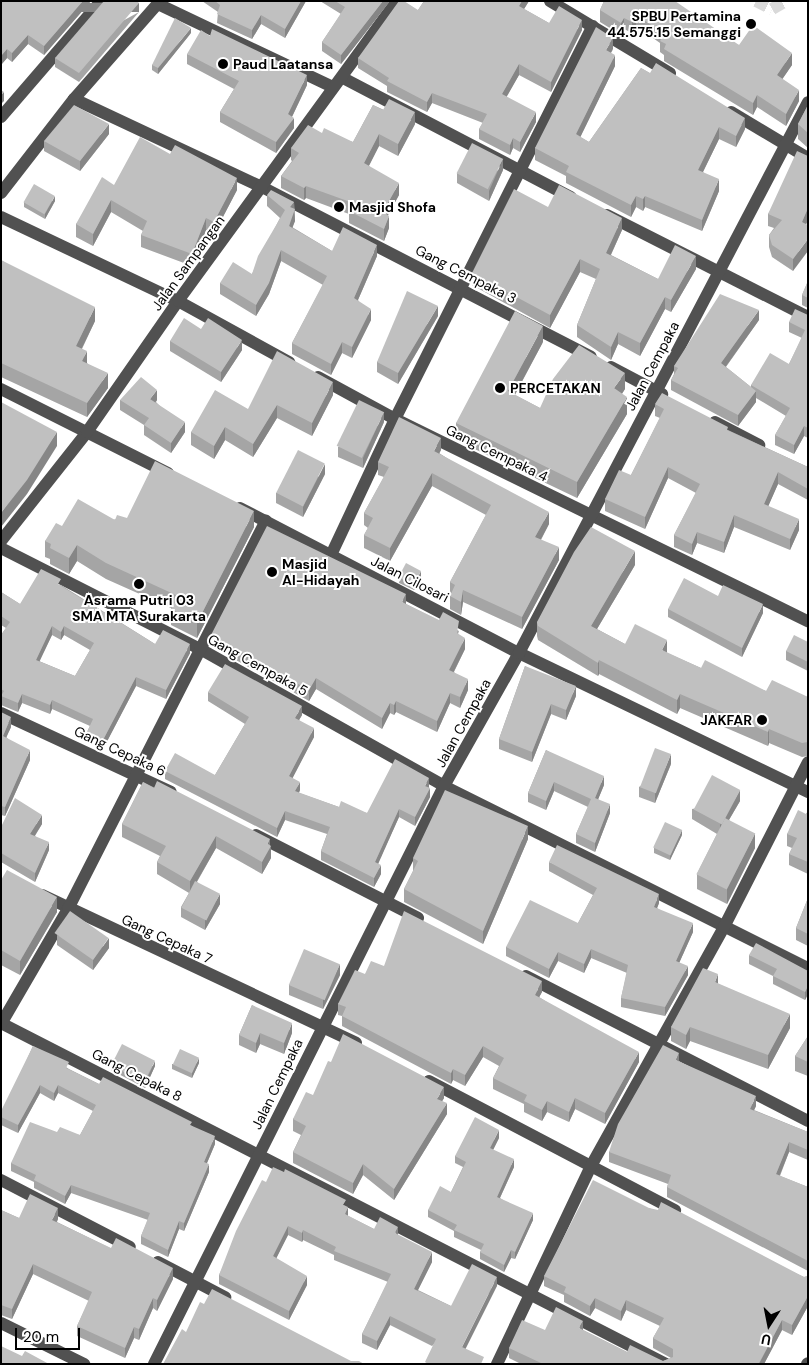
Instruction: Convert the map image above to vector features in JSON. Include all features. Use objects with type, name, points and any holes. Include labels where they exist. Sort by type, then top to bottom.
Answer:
[{"type":"street","points":[[1,117],[101,1]]},
{"type":"street","name":"Jalan Sampangan","points":[[1,541],[87,432],[178,301],[333,87],[343,78],[397,1]]},
{"type":"street","points":[[550,1],[685,83]]},
{"type":"street","points":[[1,193],[74,100],[159,2],[333,87]]},
{"type":"street","points":[[331,555],[395,419],[593,26]]},
{"type":"street","points":[[343,78],[581,202]]},
{"type":"street","name":"Gang Cempaka 3","points":[[74,100],[262,187],[461,288],[672,399]]},
{"type":"street","name":"Jalan Cempaka","points":[[154,1364],[260,1154],[322,1025],[444,786],[519,653],[655,390],[720,272],[784,145],[808,102]]},
{"type":"street","points":[[718,103],[808,158]]},
{"type":"street","points":[[598,211],[808,317]]},
{"type":"street","name":"Gang Cempaka 4","points":[[1,217],[178,301],[395,419],[808,621]]},
{"type":"street","points":[[1,389],[177,477]]},
{"type":"street","points":[[706,417],[774,453]]},
{"type":"street","name":"Jalan Cilosari","points":[[230,504],[519,653],[802,789]]},
{"type":"street","points":[[1,1023],[68,909],[135,773],[202,650],[266,522]]},
{"type":"street","name":"Gang Cempaka 5","points":[[1,548],[202,650],[444,786],[808,968]]},
{"type":"street","name":"Gang Cepaka 6","points":[[1,713],[135,773],[179,796]]},
{"type":"street","points":[[497,1364],[591,1166],[802,789],[808,762]]},
{"type":"street","points":[[240,827],[429,924]]},
{"type":"street","name":"Gang Cepaka 7","points":[[30,888],[68,909],[303,1021],[322,1025],[367,1049]]},
{"type":"street","points":[[517,971],[657,1046],[808,1121]]},
{"type":"street","name":"Gang Cepaka 8","points":[[1,1023],[260,1154],[666,1364]]},
{"type":"street","points":[[419,1076],[686,1216]]},
{"type":"street","points":[[1,1180],[237,1303]]},
{"type":"street","points":[[1,1323],[84,1364]]},
{"type":"building","points":[[1,1],[83,1],[44,46],[28,35],[12,53],[7,49],[1,56]]},
{"type":"building","points":[[104,1],[137,1],[139,3],[79,73],[55,58]]},
{"type":"building","points":[[215,1],[301,1],[285,29],[261,15],[252,30],[217,14],[220,5]]},
{"type":"building","points":[[335,1],[383,1],[341,55],[322,42],[345,7]]},
{"type":"building","points":[[399,1],[404,1],[418,10],[424,1],[522,1],[519,6],[549,23],[559,6],[582,20],[551,82],[519,64],[502,94],[536,112],[520,142],[513,138],[510,145],[479,129],[487,114],[432,93],[427,102],[387,81],[389,78],[358,58]]},
{"type":"building","points":[[604,1],[675,1],[739,45],[753,25],[792,53],[777,75],[799,90],[786,114],[757,95],[753,103],[664,49],[666,44],[660,41],[665,34],[636,15],[632,22],[624,18],[621,23],[600,10]]},
{"type":"building","points":[[175,18],[191,28],[158,68],[152,65]]},
{"type":"building","points":[[596,27],[613,38],[606,50],[615,55],[576,134],[589,142],[641,68],[650,73],[656,63],[745,118],[736,136],[719,127],[698,170],[719,179],[702,220],[645,196],[643,199],[636,196],[631,205],[566,172],[569,166],[535,148]]},
{"type":"building","points":[[212,29],[307,75],[288,114],[294,118],[276,142],[220,112],[239,81],[187,54],[201,30],[210,36]]},
{"type":"building","points":[[389,99],[415,112],[398,144],[379,134],[364,163],[399,183],[383,212],[389,216],[384,229],[349,211],[353,203],[306,186],[304,188],[281,176],[299,153],[291,148],[308,125],[322,133],[324,128],[353,142],[373,105],[383,110]]},
{"type":"building","points":[[74,105],[109,124],[80,161],[44,141]]},
{"type":"building","points":[[808,105],[808,133],[798,124]]},
{"type":"building","points":[[140,137],[170,154],[175,145],[237,178],[214,222],[206,218],[192,254],[141,235],[147,221],[111,200],[93,234],[76,224],[102,177],[114,185]]},
{"type":"building","points":[[472,143],[503,159],[488,189],[457,173]]},
{"type":"building","points":[[797,151],[808,156],[808,208],[802,222],[808,225],[808,239],[793,259],[772,245],[769,235],[782,220],[768,214]]},
{"type":"building","points":[[34,184],[55,196],[44,214],[24,202]]},
{"type":"building","points":[[559,185],[622,218],[606,253],[658,279],[675,245],[696,256],[671,300],[665,297],[640,343],[618,332],[611,347],[577,325],[600,269],[580,259],[550,315],[472,273],[514,189],[548,207]]},
{"type":"building","points":[[271,190],[294,202],[290,207],[295,209],[289,226],[332,251],[343,227],[377,245],[354,298],[371,309],[352,347],[342,342],[331,364],[292,343],[327,276],[281,250],[269,283],[256,305],[220,283],[233,262],[252,274],[258,256],[285,210],[267,195]]},
{"type":"building","points":[[1,260],[95,307],[76,346],[87,351],[82,361],[108,373],[87,403],[1,363]]},
{"type":"building","points":[[808,281],[808,298],[802,295]]},
{"type":"building","points":[[407,291],[438,306],[398,373],[377,362]]},
{"type":"building","points":[[720,294],[759,310],[721,363],[756,391],[738,415],[671,380],[678,368],[674,366]]},
{"type":"building","points":[[795,309],[808,315],[808,428],[804,426],[794,445],[775,435],[790,408],[751,385],[770,353],[789,364],[805,330],[789,322]]},
{"type":"building","points":[[515,311],[543,326],[508,391],[540,408],[553,379],[579,345],[625,373],[614,388],[627,397],[577,482],[456,423]]},
{"type":"building","points":[[184,318],[201,329],[208,318],[242,340],[221,372],[170,341]]},
{"type":"building","points":[[277,351],[333,382],[312,423],[277,405],[253,444],[225,427],[214,446],[191,432],[215,390],[248,409]]},
{"type":"building","points":[[141,377],[157,390],[150,399],[185,422],[171,443],[144,425],[149,418],[120,400]]},
{"type":"building","points":[[662,393],[728,427],[727,430],[808,467],[808,489],[778,472],[764,504],[799,519],[790,539],[734,515],[724,542],[697,532],[692,544],[674,535],[700,484],[668,467],[645,517],[605,499],[619,470],[631,475],[664,409],[655,404]]},
{"type":"building","points":[[359,400],[384,412],[362,458],[337,446]]},
{"type":"building","points":[[1,402],[57,432],[27,480],[1,513]]},
{"type":"building","points":[[399,417],[441,438],[434,451],[549,512],[535,537],[559,547],[522,617],[463,590],[461,602],[450,596],[455,585],[450,582],[491,505],[432,473],[390,548],[364,535],[373,518],[364,513],[389,467],[378,462]]},
{"type":"building","points":[[298,450],[325,464],[303,506],[276,493]]},
{"type":"building","points":[[155,461],[254,511],[197,623],[171,609],[178,596],[106,563],[77,545],[69,558],[50,548],[51,544],[45,541],[56,523],[62,526],[78,499],[115,520],[117,515],[127,518]]},
{"type":"building","points":[[267,526],[406,594],[402,602],[439,620],[443,612],[459,621],[457,633],[465,638],[449,670],[468,679],[460,697],[450,693],[437,721],[396,701],[394,705],[390,703],[382,718],[316,678],[309,690],[211,635]]},
{"type":"building","points":[[591,527],[635,551],[591,626],[625,644],[635,624],[667,640],[662,650],[701,668],[705,660],[766,691],[772,680],[808,697],[808,742],[802,743],[769,729],[768,732],[680,694],[677,700],[599,660],[598,663],[538,626],[537,622],[574,552]]},
{"type":"building","points":[[406,563],[421,571],[413,585],[398,577]]},
{"type":"building","points":[[41,569],[61,579],[58,584],[155,644],[163,630],[190,644],[166,690],[136,677],[103,740],[87,732],[93,719],[52,700],[50,705],[22,694],[18,703],[1,696],[4,691],[1,689],[1,635],[10,622],[1,616],[1,592],[20,604]],"holes":[[[52,626],[61,632],[64,626],[94,643],[75,676],[36,660]]]},
{"type":"building","points":[[684,578],[718,596],[723,585],[763,604],[742,648],[668,609]]},
{"type":"building","points":[[794,635],[808,642],[808,662],[786,651]]},
{"type":"building","points":[[225,664],[302,706],[295,718],[314,728],[289,776],[300,782],[295,791],[339,807],[341,801],[367,813],[395,759],[429,778],[425,786],[430,788],[415,817],[399,809],[375,862],[381,865],[374,878],[321,851],[330,827],[285,811],[277,828],[165,771],[175,753],[215,775],[249,717],[208,692]]},
{"type":"building","points":[[525,666],[576,686],[566,710],[551,704],[532,752],[499,739]]},
{"type":"building","points":[[1,712],[11,717],[3,736],[30,750],[5,807],[1,806]]},
{"type":"building","points":[[655,748],[671,754],[656,793],[640,787]]},
{"type":"building","points":[[546,750],[604,776],[595,798],[610,804],[595,843],[576,834],[591,799],[554,782],[546,801],[528,793]]},
{"type":"building","points":[[712,775],[740,790],[722,824],[694,809]]},
{"type":"building","points":[[157,781],[270,839],[268,844],[271,846],[262,862],[216,836],[190,881],[157,862],[166,846],[122,824],[143,782],[154,788]]},
{"type":"building","points":[[445,790],[528,826],[483,931],[404,889],[418,861],[413,858]]},
{"type":"building","points":[[15,798],[42,815],[30,834],[49,842],[35,873],[1,853],[1,827]]},
{"type":"building","points":[[798,810],[806,814],[808,811],[808,862],[789,854],[797,838],[787,834]]},
{"type":"building","points":[[725,818],[755,833],[727,890],[696,874]]},
{"type":"building","points":[[665,822],[682,830],[670,855],[653,847]]},
{"type":"building","points":[[557,845],[659,894],[654,907],[693,923],[676,961],[688,966],[665,1007],[621,998],[628,965],[591,949],[584,964],[558,952],[549,969],[506,947],[530,900],[578,923],[597,888],[549,862]]},
{"type":"building","points":[[7,870],[57,897],[20,961],[1,950],[1,880]]},
{"type":"building","points":[[195,881],[220,894],[206,920],[181,908]]},
{"type":"building","points":[[808,898],[808,934],[796,928]]},
{"type":"building","points":[[70,911],[109,938],[93,960],[55,933]]},
{"type":"building","points":[[404,911],[542,981],[535,995],[639,1052],[605,1113],[575,1098],[569,1112],[547,1101],[542,1110],[524,1101],[527,1095],[493,1078],[504,1058],[483,1046],[465,1075],[453,1069],[451,1073],[342,1016],[346,1007],[338,1004],[355,970],[365,974],[371,961],[384,966]]},
{"type":"building","points":[[756,943],[808,971],[808,986],[805,992],[773,976],[777,969],[749,955]]},
{"type":"building","points":[[304,949],[340,964],[325,1000],[289,985]]},
{"type":"building","points":[[703,968],[718,974],[715,982],[790,1014],[768,1055],[690,1027],[686,1035],[671,1027]]},
{"type":"building","points":[[252,1005],[292,1023],[284,1043],[260,1033],[256,1043],[239,1035]]},
{"type":"building","points":[[343,1034],[444,1087],[437,1099],[447,1103],[394,1189],[363,1164],[353,1183],[293,1152],[306,1126],[293,1119],[306,1092],[313,1095],[328,1061],[331,1062]]},
{"type":"building","points":[[808,1036],[808,1062],[795,1056]]},
{"type":"building","points":[[122,1044],[155,1061],[144,1082],[111,1065]]},
{"type":"building","points":[[663,1045],[679,1053],[676,1060],[756,1096],[750,1109],[808,1132],[808,1150],[789,1142],[776,1174],[808,1187],[808,1261],[667,1187],[671,1175],[609,1152],[618,1124]]},
{"type":"building","points":[[33,1046],[69,1062],[66,1068],[99,1084],[103,1077],[192,1122],[190,1125],[215,1136],[204,1162],[209,1164],[184,1223],[179,1221],[168,1250],[141,1236],[150,1213],[71,1185],[65,1196],[34,1180],[36,1175],[11,1163],[30,1122],[57,1132],[60,1127],[80,1135],[96,1105],[58,1085],[54,1093],[40,1085],[18,1125],[1,1117],[1,1111]]},
{"type":"building","points":[[180,1049],[199,1058],[192,1073],[173,1064]]},
{"type":"building","points":[[475,1117],[499,1130],[490,1148],[514,1159],[497,1197],[533,1213],[515,1252],[511,1250],[504,1265],[480,1252],[484,1244],[454,1230],[457,1225],[428,1210],[440,1186],[451,1192],[466,1162],[455,1156]]},
{"type":"building","points":[[273,1167],[284,1172],[285,1169],[346,1200],[343,1205],[348,1207],[345,1214],[374,1229],[380,1217],[398,1227],[395,1233],[432,1252],[414,1289],[451,1306],[472,1264],[497,1277],[462,1347],[484,1357],[481,1364],[428,1364],[425,1362],[436,1339],[390,1316],[377,1341],[362,1334],[391,1274],[334,1251],[336,1247],[303,1230],[302,1233],[288,1226],[273,1256],[307,1276],[289,1311],[219,1275],[236,1231],[262,1180],[266,1182]]},
{"type":"building","points":[[593,1180],[649,1208],[658,1210],[661,1202],[804,1277],[808,1276],[808,1296],[792,1325],[782,1320],[760,1364],[540,1364],[509,1348],[522,1320],[545,1330],[556,1307],[583,1321],[579,1328],[627,1352],[630,1345],[663,1361],[673,1357],[673,1349],[653,1338],[664,1318],[626,1300],[621,1311],[595,1298],[590,1306],[564,1292],[566,1287],[544,1276]]},
{"type":"building","points":[[30,1194],[58,1208],[52,1220],[111,1248],[116,1238],[173,1268],[157,1300],[153,1298],[139,1329],[134,1327],[125,1348],[77,1326],[92,1292],[33,1264],[12,1309],[1,1305],[1,1210],[19,1218]]},
{"type":"building","points":[[212,1289],[351,1361],[359,1361],[364,1364],[163,1364],[182,1329],[186,1332],[200,1302],[204,1304]]},
{"type":"building","points":[[1,1346],[22,1356],[25,1351],[49,1364],[1,1364]]},
{"type":"tunnel","points":[[756,1],[772,9],[786,1]]},
{"type":"place","name":"SPBU Pertamina 44.575.15 Semanggi","points":[[751,24]]},
{"type":"place","name":"Paud Laatansa","points":[[223,64]]},
{"type":"place","name":"Masjid Shofa","points":[[339,207]]},
{"type":"place","name":"PERCETAKAN","points":[[500,388]]},
{"type":"place","name":"Masjid Al-Hidayah","points":[[272,572]]},
{"type":"place","name":"Asrama Putri 03 SMA MTA Surakarta","points":[[139,584]]},
{"type":"place","name":"JAKFAR","points":[[762,720]]}]
